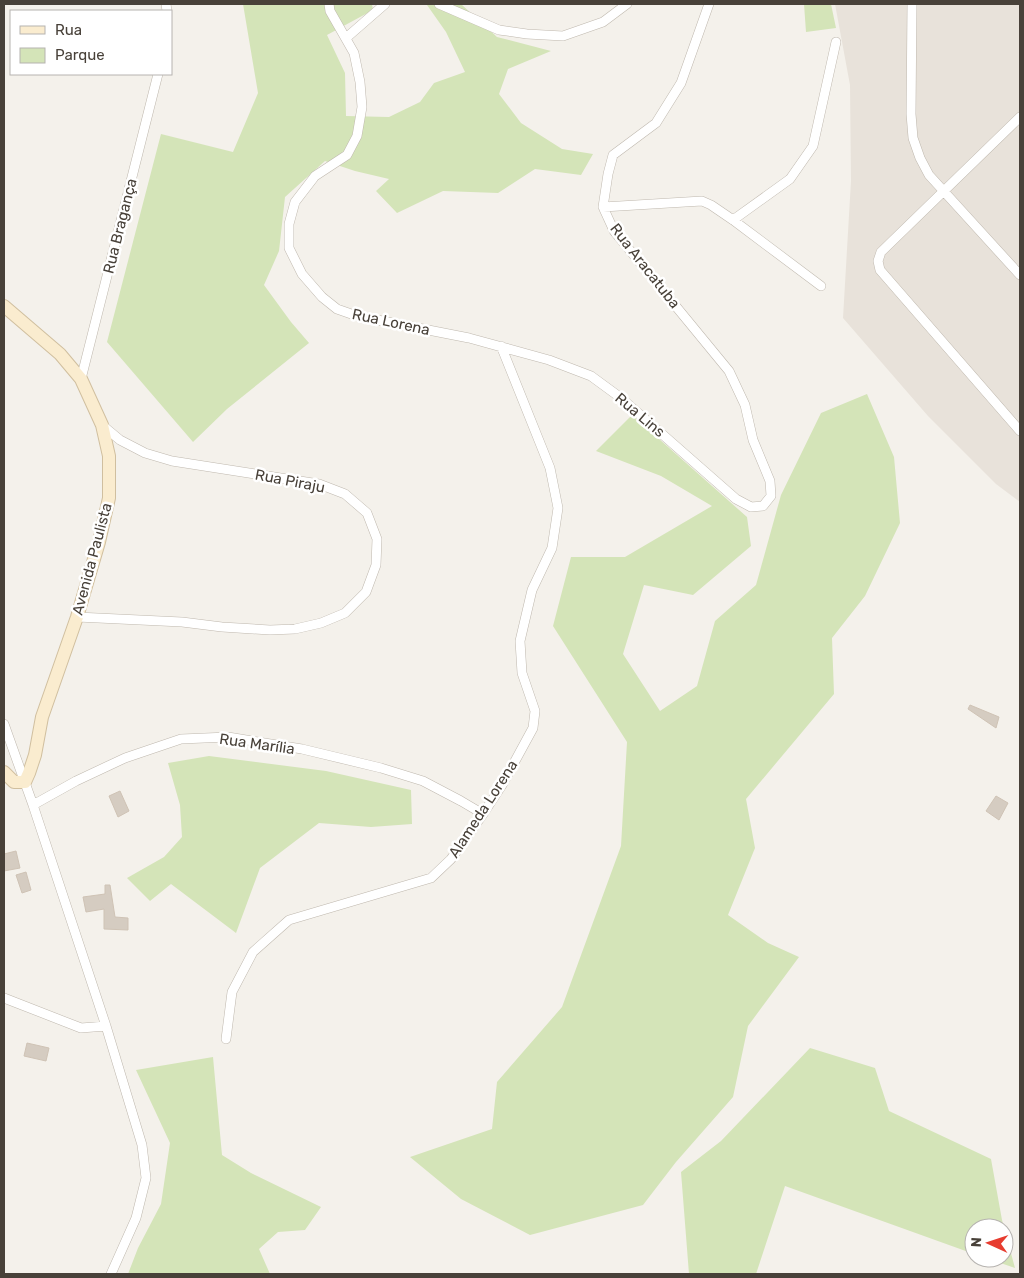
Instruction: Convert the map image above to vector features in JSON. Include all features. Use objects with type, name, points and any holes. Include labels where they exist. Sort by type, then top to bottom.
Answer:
[{"type":"street","name":"Rua Lorena","points":[[329,4],[330,11],[354,53],[360,82],[362,107],[357,136],[347,155],[315,176],[295,202],[289,224],[289,248],[302,274],[322,297],[337,309],[357,316],[501,346]]},
{"type":"street","points":[[346,38],[385,4]]},
{"type":"street","points":[[440,4],[499,30],[563,36],[603,22],[627,4]]},
{"type":"street","name":"Rua Aracatuba","points":[[709,4],[681,83],[656,123],[614,155],[608,174],[603,207],[614,231],[729,371],[745,405],[752,440],[770,481],[771,496],[763,506]]},
{"type":"street","points":[[912,4],[911,114],[914,138],[920,158],[929,175],[1020,275]]},
{"type":"street","points":[[733,220],[790,179],[813,146],[836,42]]},
{"type":"street","name":"Rua Bragança","points":[[81,379],[158,75]]},
{"type":"street","points":[[1020,117],[881,252],[878,262],[880,270],[1020,431]]},
{"type":"street","points":[[603,207],[702,201],[712,205],[821,286]]},
{"type":"street","name":"Avenida Paulista","points":[[4,306],[60,354],[81,379],[102,425],[109,456],[109,498],[99,542],[77,616],[42,717],[35,755],[25,782]]},
{"type":"street","name":"Rua Lins","points":[[501,346],[549,360],[591,376],[621,398],[736,499],[751,507],[763,506]]},
{"type":"street","name":"Alameda Lorena","points":[[226,1038],[232,992],[253,952],[290,920],[431,878],[452,859],[484,814],[533,728],[535,711],[522,673],[520,641],[532,590],[552,548],[558,508],[550,468],[501,346]]},
{"type":"street","name":"Rua Piraju","points":[[77,616],[182,622],[251,629],[296,629],[321,623],[345,613],[366,592],[376,565],[377,538],[366,514],[346,494],[319,484],[172,461],[145,453],[120,440],[102,425]]},
{"type":"street","points":[[4,724],[33,805],[106,1026],[142,1145],[146,1178],[136,1218],[111,1274]]},
{"type":"street","name":"Rua Marília","points":[[33,805],[76,781],[125,758],[181,739],[228,737],[302,750],[381,768],[423,781],[484,814]]},
{"type":"street","points":[[4,772],[14,782],[25,782]]},
{"type":"street","points":[[4,998],[82,1028],[106,1026]]},
{"type":"shaded area","points":[[835,4],[1020,4],[1020,502],[996,484],[928,416],[843,318],[851,181],[850,85]]},
{"type":"green space","points":[[243,4],[372,4],[373,10],[327,35],[345,73],[346,116],[389,117],[420,102],[434,83],[465,72],[446,32],[427,5],[461,4],[497,37],[551,51],[508,69],[499,94],[521,123],[562,149],[593,154],[581,175],[535,169],[498,193],[443,191],[397,213],[376,191],[389,179],[355,171],[325,161],[285,197],[279,251],[264,285],[309,343],[227,409],[193,442],[107,342],[161,134],[233,152],[258,93]]},
{"type":"green space","points":[[804,4],[831,4],[836,28],[806,32]]},
{"type":"green space","points":[[867,394],[894,457],[900,523],[865,596],[832,638],[834,694],[746,799],[755,848],[728,915],[768,943],[799,957],[748,1026],[733,1097],[676,1162],[643,1205],[530,1235],[461,1199],[410,1157],[492,1129],[497,1082],[562,1007],[621,846],[627,742],[553,626],[571,557],[625,557],[712,506],[661,476],[596,451],[632,415],[747,517],[751,546],[693,595],[644,585],[623,654],[660,711],[697,686],[715,621],[756,585],[781,495],[821,413]]},
{"type":"green space","points":[[209,756],[326,771],[411,790],[412,824],[371,827],[319,823],[260,868],[236,933],[171,884],[150,901],[127,878],[164,857],[182,837],[180,805],[168,763]]},
{"type":"green space","points":[[810,1048],[875,1068],[889,1111],[991,1159],[1002,1218],[964,1218],[964,1250],[785,1186],[756,1274],[689,1274],[681,1172],[721,1141]]},
{"type":"green space","points":[[213,1057],[222,1155],[251,1173],[321,1207],[305,1230],[278,1232],[259,1249],[270,1274],[128,1274],[138,1248],[161,1204],[170,1143],[136,1070]]},
{"type":"building","points":[[970,705],[999,717],[996,728],[968,709]]},
{"type":"building","points":[[120,791],[129,811],[118,817],[109,796]]},
{"type":"building","points":[[996,796],[1008,803],[999,820],[986,811]]},
{"type":"building","points":[[16,851],[20,868],[4,871],[4,854]]},
{"type":"building","points":[[26,872],[31,890],[22,893],[16,875]]},
{"type":"building","points":[[105,885],[110,885],[115,917],[128,918],[128,930],[104,929],[104,909],[86,912],[83,897],[105,894]]},
{"type":"building","points":[[27,1043],[49,1048],[46,1061],[24,1056]]}]
